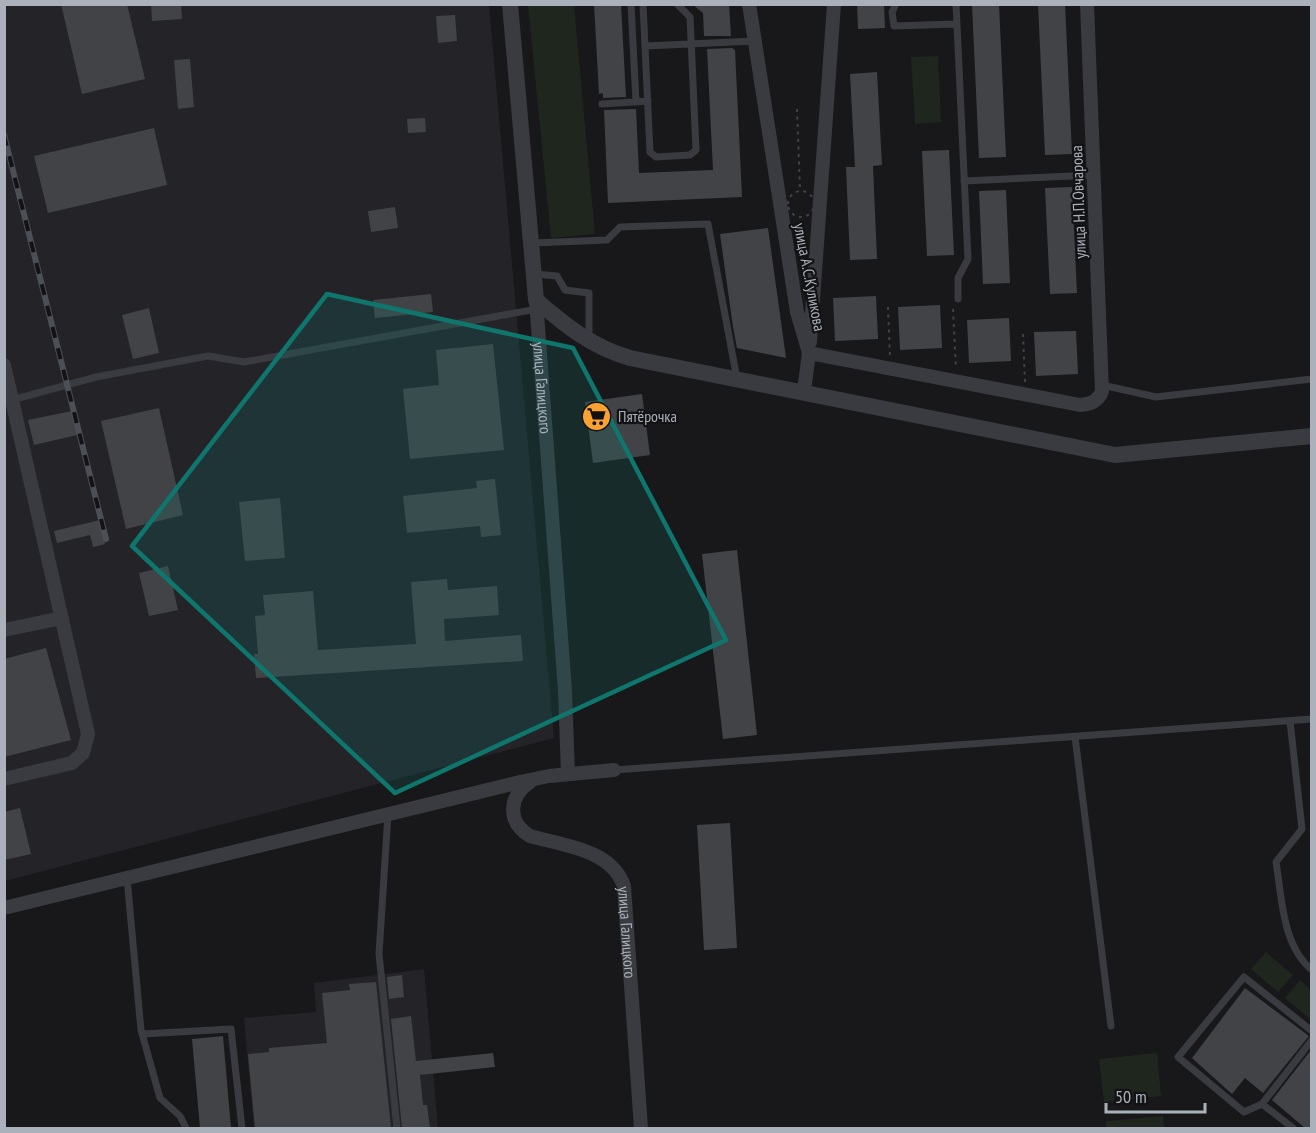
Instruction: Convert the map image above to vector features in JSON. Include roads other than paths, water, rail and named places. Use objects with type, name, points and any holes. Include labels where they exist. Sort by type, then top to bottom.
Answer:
[{"type":"street","name":"улица Галицкого","points":[[510,4],[534,274],[565,691],[568,774]]},
{"type":"street","name":"улица А.С.Куликова","points":[[749,4],[797,312],[809,353]]},
{"type":"street","name":"улица А.С.Куликова","points":[[809,353],[834,4]]},
{"type":"street","name":"улица Н.П.Овчарова","points":[[1087,4],[1101,391]]},
{"type":"street","points":[[536,305],[589,342],[606,351],[630,358],[1115,455],[1311,436]]},
{"type":"street","points":[[804,391],[809,353],[1080,405],[1095,402],[1101,391]]},
{"type":"street","points":[[4,364],[88,734],[83,753],[72,763],[4,779]]},
{"type":"street","points":[[4,630],[62,618]]},
{"type":"street","points":[[4,908],[534,779],[614,770]]},
{"type":"street","name":"улица Галицкого","points":[[534,779],[518,791],[514,800],[514,821],[521,830],[530,836],[599,856],[612,863],[620,873],[624,886],[641,1128]]},
{"type":"lane","points":[[631,4],[636,102]]},
{"type":"lane","points":[[643,4],[652,156],[694,154],[689,14],[678,4]]},
{"type":"lane","points":[[896,4],[892,12],[894,26],[956,24]]},
{"type":"lane","points":[[956,4],[968,259],[958,278],[958,299]]},
{"type":"lane","points":[[645,46],[755,41]]},
{"type":"lane","points":[[602,104],[648,101]]},
{"type":"lane","points":[[964,181],[1094,175]]},
{"type":"lane","points":[[531,243],[607,240],[620,227],[708,224],[737,379]]},
{"type":"lane","points":[[534,274],[557,276],[566,290],[589,293],[589,342]]},
{"type":"lane","points":[[12,400],[96,377],[208,356],[244,362],[536,305]]},
{"type":"lane","points":[[1101,391],[1156,397],[1311,379]]},
{"type":"lane","points":[[614,770],[1311,719]]},
{"type":"lane","points":[[1290,721],[1302,829],[1276,862],[1288,930],[1298,959],[1311,970]]},
{"type":"lane","points":[[1075,737],[1111,1026]]},
{"type":"lane","points":[[388,814],[379,954],[396,1128]]},
{"type":"lane","points":[[127,878],[142,1034],[160,1098],[180,1116],[186,1128]]},
{"type":"lane","points":[[1311,1031],[1244,977],[1178,1057],[1244,1112],[1262,1104],[1311,1040]]},
{"type":"lane","points":[[142,1034],[231,1029],[242,1128]]},
{"type":"lane","points":[[1262,1104],[1293,1128]]},
{"type":"railway","points":[[4,135],[106,539]]},
{"type":"place","name":"Пятёрочка","points":[[597,416]]}]
